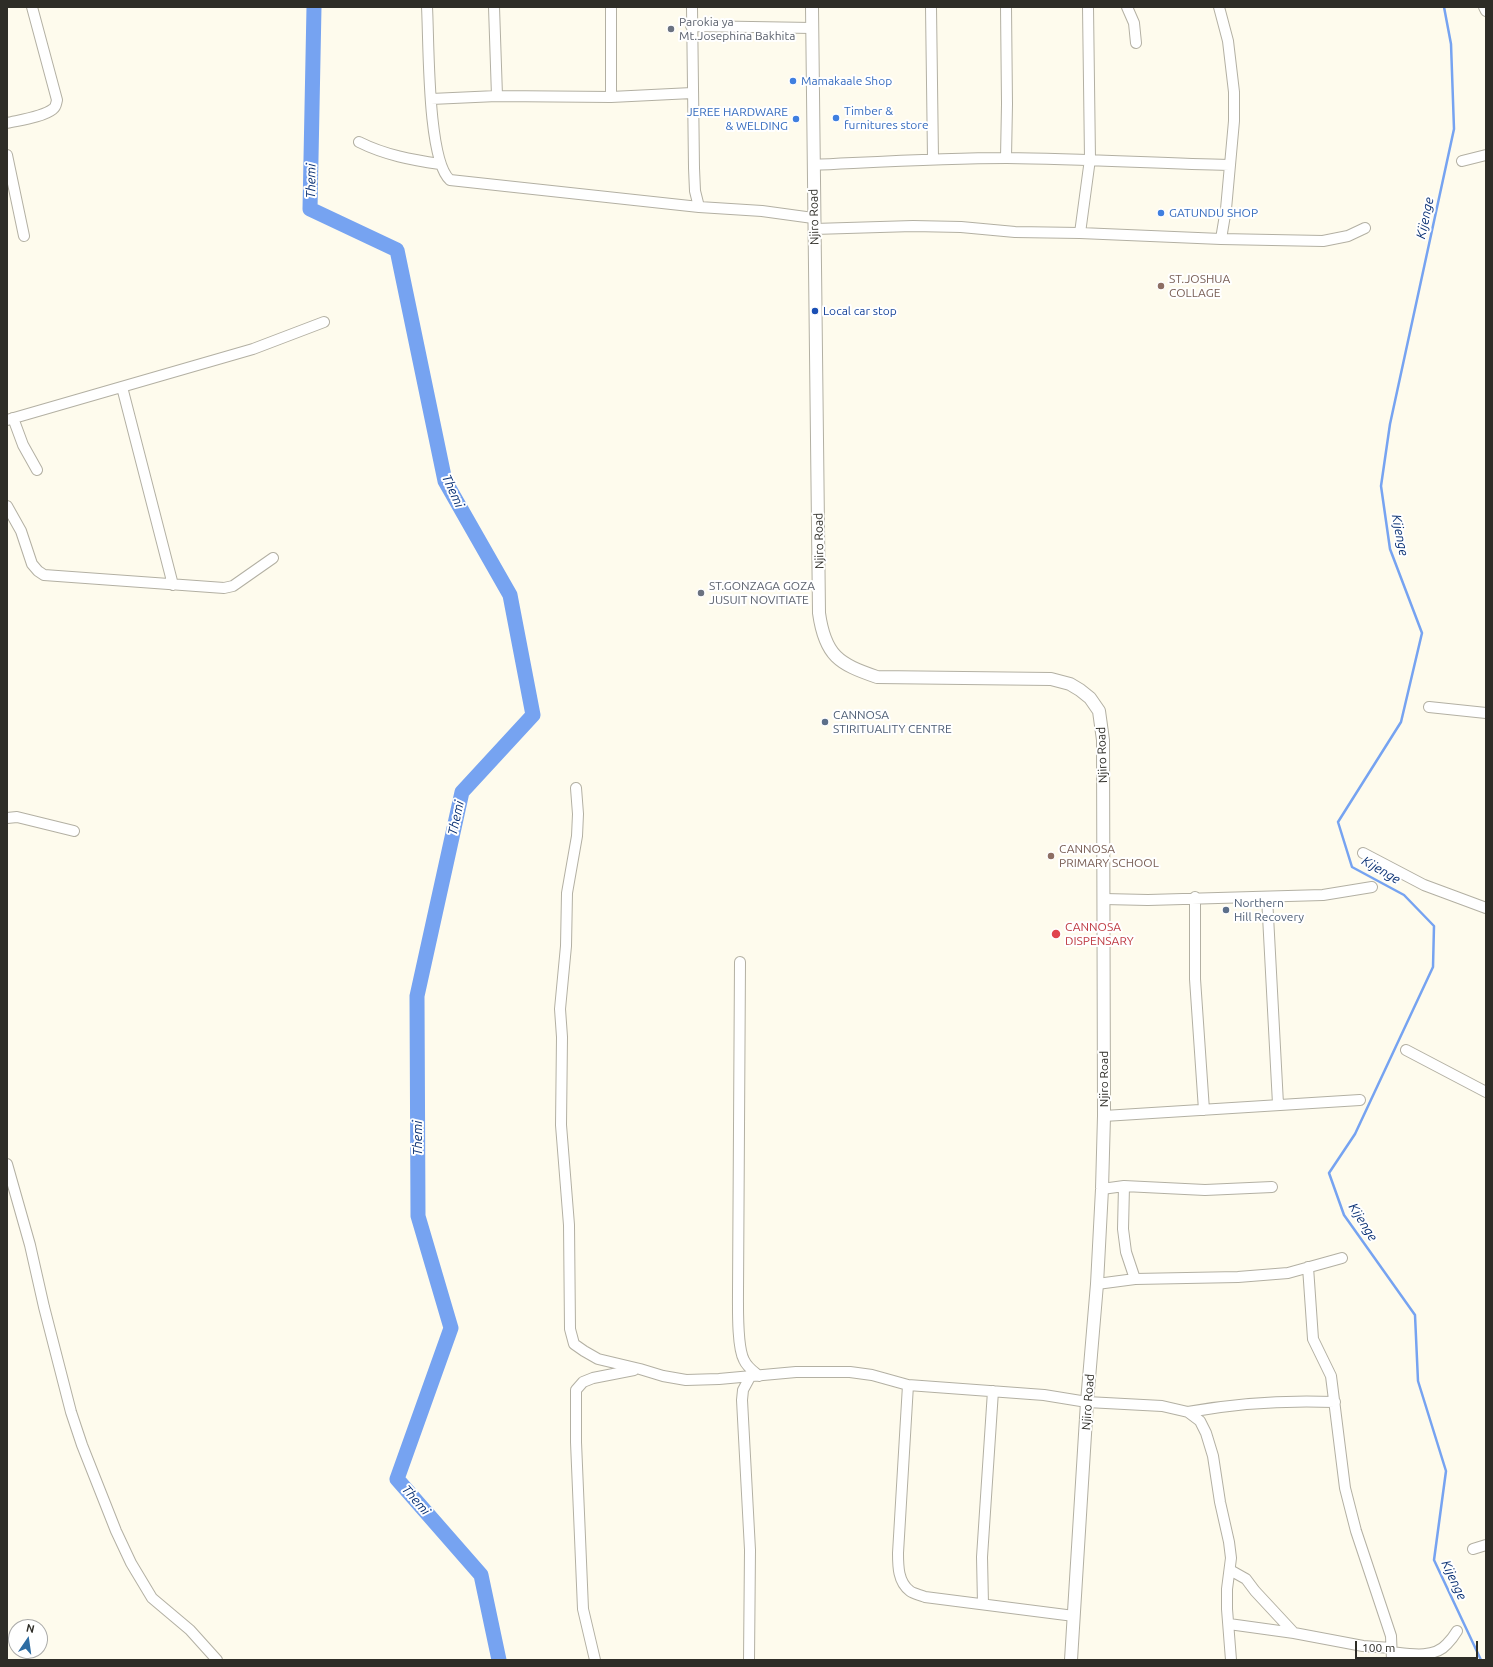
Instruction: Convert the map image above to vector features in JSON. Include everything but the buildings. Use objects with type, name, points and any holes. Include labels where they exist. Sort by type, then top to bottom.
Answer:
[{"type":"street","points":[[7,123],[40,114],[54,108],[57,100],[32,7]]},
{"type":"street","points":[[428,7],[431,100],[436,142],[440,164],[445,176],[450,180],[699,207],[762,211],[814,223],[961,227],[1015,232],[1323,241],[1348,236],[1364,228]]},
{"type":"street","points":[[494,7],[497,96]]},
{"type":"street","points":[[610,97],[611,7]]},
{"type":"street","points":[[692,7],[692,93],[695,191],[699,207]]},
{"type":"street","name":"Njiro Road","points":[[812,7],[819,613],[821,630],[826,643],[838,659],[853,668],[877,677],[1051,679],[1070,684],[1080,690],[1090,698],[1099,711],[1103,740],[1102,828],[1104,898],[1104,1116],[1102,1189],[1097,1284],[1087,1402],[1071,1660]]},
{"type":"street","points":[[931,7],[933,159]]},
{"type":"street","points":[[1006,7],[1006,158]]},
{"type":"street","points":[[1080,233],[1090,159],[1088,7]]},
{"type":"street","points":[[1126,7],[1134,23],[1136,43]]},
{"type":"street","points":[[1219,7],[1228,41],[1234,92],[1234,121],[1226,209],[1221,239]]},
{"type":"street","points":[[1484,7],[1486,11]]},
{"type":"street","points":[[691,26],[812,28]]},
{"type":"street","points":[[431,100],[497,96],[610,97],[692,93]]},
{"type":"street","points":[[359,142],[373,149],[410,160],[440,164]]},
{"type":"street","points":[[7,155],[24,236]]},
{"type":"street","points":[[1462,160],[1486,155]]},
{"type":"street","points":[[813,166],[933,159],[1006,158],[1090,159],[1170,164],[1229,165]]},
{"type":"street","points":[[37,470],[10,419],[253,349],[324,322]]},
{"type":"street","points":[[122,387],[173,585]]},
{"type":"street","points":[[7,506],[20,531],[32,564],[44,575],[224,588],[233,586],[273,558]]},
{"type":"street","points":[[1429,707],[1486,713]]},
{"type":"street","points":[[576,788],[578,814],[577,836],[567,893],[566,946],[560,1009],[562,1037],[561,1125],[569,1226],[570,1329],[574,1344],[598,1359],[640,1368],[663,1376],[686,1380],[796,1372],[850,1372],[872,1374],[908,1385],[1044,1395],[1087,1402],[1162,1406],[1188,1412],[1203,1426],[1210,1444],[1220,1502],[1230,1542],[1230,1570],[1227,1589],[1231,1660]]},
{"type":"street","points":[[7,818],[17,817],[74,831]]},
{"type":"street","points":[[1363,853],[1424,885],[1486,908]]},
{"type":"street","points":[[1104,898],[1148,900],[1195,897],[1323,895],[1372,887]]},
{"type":"street","points":[[1195,897],[1195,979],[1204,1110]]},
{"type":"street","points":[[1267,897],[1278,1104]]},
{"type":"street","points":[[740,962],[739,1330],[743,1359],[755,1376]]},
{"type":"street","points":[[1406,1050],[1486,1092]]},
{"type":"street","points":[[1104,1116],[1360,1100]]},
{"type":"street","points":[[7,1164],[28,1238],[71,1412],[82,1445],[116,1531],[131,1563],[152,1598],[190,1630],[218,1660]]},
{"type":"street","points":[[1102,1189],[1124,1186],[1205,1190],[1272,1187]]},
{"type":"street","points":[[1124,1186],[1123,1229],[1126,1252],[1135,1279]]},
{"type":"street","points":[[1097,1284],[1135,1279],[1268,1275],[1288,1273],[1342,1258]]},
{"type":"street","points":[[1308,1267],[1313,1339],[1331,1376],[1346,1488],[1356,1531],[1390,1636],[1391,1654]]},
{"type":"street","points":[[595,1660],[583,1609],[576,1450],[576,1390],[583,1382],[593,1378],[640,1368]]},
{"type":"street","points":[[749,1660],[750,1550],[742,1400],[743,1390],[755,1376]]},
{"type":"street","points":[[908,1385],[898,1553],[898,1572],[903,1582],[910,1591],[925,1596],[1074,1616]]},
{"type":"street","points":[[983,1604],[982,1557],[993,1391]]},
{"type":"street","points":[[1188,1412],[1238,1404],[1295,1401],[1335,1402]]},
{"type":"street","points":[[1473,1549],[1486,1545]]},
{"type":"street","points":[[1230,1570],[1246,1579],[1294,1633]]},
{"type":"street","points":[[1229,1624],[1294,1633],[1363,1646],[1391,1654],[1412,1654],[1438,1651],[1446,1645],[1457,1631]]},
{"type":"waterway","name":"Themi","points":[[314,7],[310,209],[397,250],[445,481],[510,595],[533,715],[462,792],[417,996],[418,1216],[451,1328],[397,1479],[481,1575],[499,1660]]},
{"type":"waterway","name":"Kijenge","points":[[1444,7],[1451,44],[1454,129],[1390,424],[1381,486],[1390,549],[1422,633],[1401,722],[1338,822],[1352,867],[1404,895],[1434,926],[1433,967],[1355,1134],[1329,1173],[1344,1215],[1415,1315],[1418,1381],[1446,1471],[1434,1560],[1481,1660]]},
{"type":"place","name":"Parokia ya Mt.Josephina Bakhita","points":[[671,29]]},
{"type":"place","name":"Mamakaale Shop","points":[[793,81]]},
{"type":"place","name":"Timber & furnitures store","points":[[836,118]]},
{"type":"place","name":"JEREE HARDWARE & WELDING","points":[[796,119]]},
{"type":"place","name":"GATUNDU SHOP","points":[[1161,213]]},
{"type":"place","name":"ST.JOSHUA COLLAGE","points":[[1161,286]]},
{"type":"place","name":"Local car stop","points":[[815,311]]},
{"type":"place","name":"ST.GONZAGA GOZA JUSUIT NOVITIATE","points":[[701,593]]},
{"type":"place","name":"CANNOSA STIRITUALITY CENTRE","points":[[825,722]]},
{"type":"place","name":"CANNOSA PRIMARY SCHOOL","points":[[1051,856]]},
{"type":"place","name":"Northern Hill Recovery","points":[[1226,910]]},
{"type":"place","name":"CANNOSA DISPENSARY","points":[[1056,934]]}]
